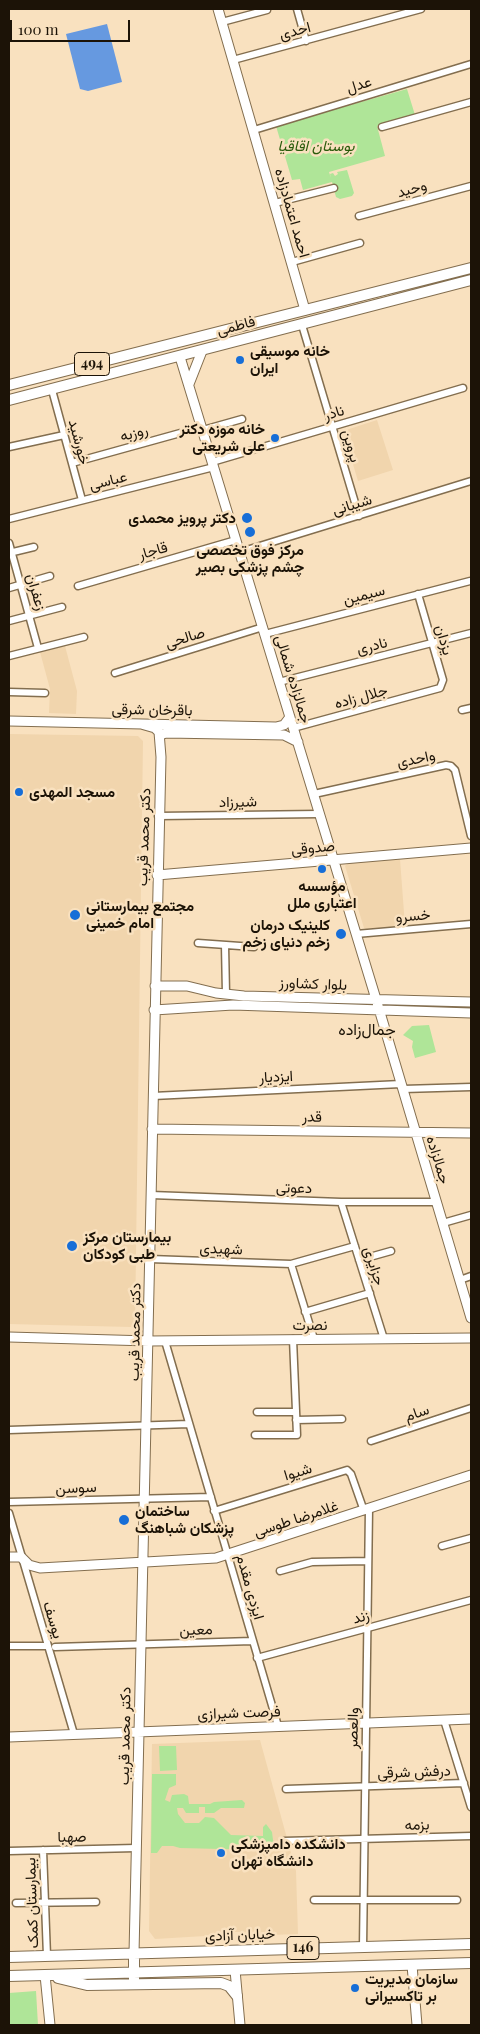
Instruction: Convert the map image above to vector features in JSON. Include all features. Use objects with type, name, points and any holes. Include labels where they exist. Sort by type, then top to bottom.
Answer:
[{"type":"main road","name":"احمد اعتمادزاده","points":[[218,9],[305,310]]},
{"type":"main road","name":"فاطمی","points":[[9,385],[471,268]]},
{"type":"main road","name":"فاطمی","points":[[9,400],[471,280]]},
{"type":"main road","points":[[305,310],[306,324]]},
{"type":"main road","points":[[176,343],[180,357]]},
{"type":"main road","points":[[188,384],[202,351]]},
{"type":"main road","name":"جمالزاده شمالی","points":[[180,357],[379,1010]]},
{"type":"main road","name":"باقرخان شرقی","points":[[9,721],[276,727],[284,725],[290,716]]},
{"type":"main road","points":[[141,724],[156,728],[160,735],[166,733],[284,735],[298,742]]},
{"type":"main road","name":"دکتر محمد قریب","points":[[134,1952],[160,735]]},
{"type":"main road","name":"صدوقی","points":[[157,875],[471,848]]},
{"type":"main road","name":"بلوار کشاورز","points":[[155,986],[187,986],[226,994],[471,1002]]},
{"type":"main road","name":"بلوار کشاورز","points":[[154,1010],[233,1005],[471,1013]]},
{"type":"main road","name":"جمالزاده","points":[[379,1010],[471,1318]]},
{"type":"main road","name":"قدر","points":[[152,1129],[471,1133]]},
{"type":"main road","name":"نصرت","points":[[9,1337],[148,1341],[471,1338]]},
{"type":"main road","name":"غلامرضا طوسی","points":[[9,1557],[21,1557],[29,1565],[40,1568],[211,1558],[228,1555],[471,1475]]},
{"type":"main road","name":"فرصت شیرازی","points":[[9,1737],[471,1719]]},
{"type":"main road","name":"خیابان آزادی","points":[[9,1957],[471,1944]]},
{"type":"main road","points":[[134,1952],[135,1985]]},
{"type":"main road","name":"146","points":[[9,1976],[471,1963]]},
{"type":"main road","points":[[412,1965],[416,2025]]},
{"type":"main road","points":[[235,1970],[240,2025]]},
{"type":"main road","points":[[50,2025],[45,1975],[88,1986],[221,1983],[229,1986],[237,1996]]},
{"type":"street","points":[[297,9],[306,41]]},
{"type":"street","points":[[392,9],[394,16]]},
{"type":"street","name":"احدی","points":[[233,60],[421,9]]},
{"type":"street","points":[[222,22],[267,10]]},
{"type":"street","name":"عدل","points":[[254,130],[471,64]]},
{"type":"street","points":[[382,127],[471,102]]},
{"type":"street","name":"وحید","points":[[359,216],[471,186]]},
{"type":"street","points":[[275,204],[334,188]]},
{"type":"street","points":[[292,262],[360,243]]},
{"type":"street","name":"پروین","points":[[306,324],[332,426],[359,516]]},
{"type":"street","name":"نادر","points":[[213,464],[332,426],[463,388]]},
{"type":"street","name":"خورشید","points":[[52,390],[82,500]]},
{"type":"street","name":"روزبه","points":[[72,463],[242,419]]},
{"type":"street","points":[[9,448],[64,435]]},
{"type":"street","name":"عباسی","points":[[9,519],[213,464]]},
{"type":"street","name":"شیبانی","points":[[240,552],[471,481]]},
{"type":"street","name":"قاجار","points":[[78,586],[236,540]]},
{"type":"street","name":"زعفران","points":[[9,543],[10,553],[38,648]]},
{"type":"street","points":[[10,553],[34,547]]},
{"type":"street","points":[[9,588],[50,576]]},
{"type":"street","name":"سیمین","points":[[264,631],[470,581]]},
{"type":"street","name":"یزدان","points":[[418,594],[443,680],[441,686],[436,690]]},
{"type":"street","points":[[9,621],[62,607]]},
{"type":"street","name":"صالحی","points":[[115,673],[264,631]]},
{"type":"street","name":"نادری","points":[[279,682],[471,633]]},
{"type":"street","points":[[9,656],[84,637]]},
{"type":"street","name":"جلال زاده","points":[[293,728],[436,690]]},
{"type":"street","points":[[9,692],[45,693]]},
{"type":"street","points":[[462,710],[471,708]]},
{"type":"street","name":"واحدی","points":[[314,794],[446,765],[451,766],[455,770],[471,836]]},
{"type":"street","name":"شیرزاد","points":[[158,816],[319,814]]},
{"type":"street","name":"خسرو","points":[[356,934],[471,924]]},
{"type":"street","points":[[198,943],[254,947]]},
{"type":"street","points":[[224,945],[226,994]]},
{"type":"street","name":"ایزدیار","points":[[153,1096],[402,1086],[471,1087]]},
{"type":"street","name":"دعوتی","points":[[151,1195],[341,1202],[436,1202]]},
{"type":"street","name":"جزایری","points":[[341,1202],[384,1339]]},
{"type":"street","points":[[443,1223],[471,1215]]},
{"type":"street","name":"شهیدی","points":[[150,1259],[291,1264],[355,1246]]},
{"type":"street","points":[[359,1260],[391,1251]]},
{"type":"street","points":[[291,1264],[314,1339]]},
{"type":"street","points":[[460,1280],[471,1276]]},
{"type":"street","points":[[306,1312],[370,1293]]},
{"type":"street","points":[[255,1435],[297,1436],[293,1339]]},
{"type":"street","name":"ایزدی مقدم","points":[[165,1340],[278,1726]]},
{"type":"street","name":"سام","points":[[371,1442],[471,1408]]},
{"type":"street","points":[[257,1412],[296,1412]]},
{"type":"street","points":[[296,1420],[342,1419]]},
{"type":"street","points":[[9,1430],[189,1424]]},
{"type":"street","name":"شیوا","points":[[214,1510],[347,1470],[351,1474],[366,1510]]},
{"type":"street","name":"سوسن","points":[[9,1502],[210,1497]]},
{"type":"street","name":"والعصر","points":[[363,1946],[368,1628],[366,1510]]},
{"type":"street","name":"یوسف","points":[[9,1513],[21,1557],[52,1647],[74,1734]]},
{"type":"street","points":[[442,1546],[471,1538]]},
{"type":"street","points":[[280,1571],[312,1562],[368,1561]]},
{"type":"street","name":"زند","points":[[257,1658],[471,1600]]},
{"type":"street","name":"معین","points":[[9,1646],[52,1647],[252,1641]]},
{"type":"street","points":[[444,1720],[471,1807]]},
{"type":"street","name":"درفش شرقی","points":[[286,1789],[464,1783]]},
{"type":"street","name":"بزمه","points":[[284,1841],[471,1836]]},
{"type":"street","name":"صهبا","points":[[9,1851],[136,1848]]},
{"type":"street","name":"بیمارستان کمک","points":[[43,1850],[47,1956]]},
{"type":"street","points":[[314,1900],[457,1900]]},
{"type":"street","points":[[16,1903],[96,1902]]},
{"type":"shaded area","points":[[377,420],[393,470],[358,481],[343,431]]},
{"type":"shaded area","points":[[65,646],[77,691],[76,714],[49,713],[50,689],[40,652]]},
{"type":"shaded area","name":"مجتمع بیمارستانی امام خمینی","points":[[9,734],[138,736],[143,741],[135,1325],[131,1327],[9,1324]]},
{"type":"shaded area","points":[[400,859],[405,926],[367,930],[364,928],[345,866],[348,863]]},
{"type":"shaded area","name":"دانشکده دامپزشکی دانشگاه تهران","points":[[260,1740],[296,1871],[298,1934],[243,1936],[240,1932],[223,1932],[222,1935],[155,1939],[149,1931],[152,1744]]},
{"type":"green space","name":"بوستان اقاقیا","points":[[407,89],[415,115],[377,126],[385,156],[329,172],[331,178],[330,174],[333,173],[335,176],[338,174],[337,172],[347,170],[354,193],[352,196],[340,199],[336,197],[332,182],[303,190],[300,179],[292,180],[276,126]]},
{"type":"green space","points":[[429,1025],[436,1052],[415,1058],[412,1047],[413,1041],[403,1035],[412,1026]]},
{"type":"green space","points":[[159,1746],[176,1746],[177,1770],[160,1771]]},
{"type":"green space","points":[[152,1774],[176,1774],[176,1785],[169,1788],[165,1800],[170,1802],[172,1795],[184,1794],[188,1796],[189,1804],[210,1804],[242,1800],[245,1803],[244,1808],[221,1808],[214,1813],[205,1813],[205,1807],[199,1807],[199,1813],[186,1813],[183,1808],[177,1808],[178,1814],[185,1823],[199,1823],[205,1817],[214,1818],[231,1835],[263,1836],[263,1827],[266,1824],[272,1832],[274,1848],[262,1850],[162,1846],[157,1853],[151,1853]]},
{"type":"green space","points":[[36,1991],[38,2025],[9,2025],[9,1993]]},
{"type":"water","points":[[107,24],[122,82],[88,91],[80,89],[66,34]]},
{"type":"place","name":"خانه موسیقی ایران","points":[[240,360]]},
{"type":"place","name":"خانه موزه دکتر علی شریعتی","points":[[275,438]]},
{"type":"place","name":"دکتر پرویز محمدی","points":[[247,518]]},
{"type":"place","name":"مرکز فوق تخصصی چشم پزشکی بصیر","points":[[250,532]]},
{"type":"place","name":"مسجد المهدی","points":[[19,792]]},
{"type":"place","name":"مؤسسه اعتباری ملل","points":[[322,869]]},
{"type":"place","name":"مجتمع بیمارستانی امام خمینی","points":[[75,915]]},
{"type":"place","name":"کلینیک درمان زخم دنیای زخم","points":[[341,934]]},
{"type":"place","name":"بیمارستان مرکز طبی کودکان","points":[[72,1246]]},
{"type":"place","name":"ساختمان پزشکان شباهنگ","points":[[124,1520]]},
{"type":"place","name":"دانشکده دامپزشکی دانشگاه تهران","points":[[221,1853]]},
{"type":"place","name":"سازمان مدیریت بر تاکسیرانی","points":[[355,1988]]},
{"type":"district","name":"جمال‌زاده","points":[[367,1030]]}]
